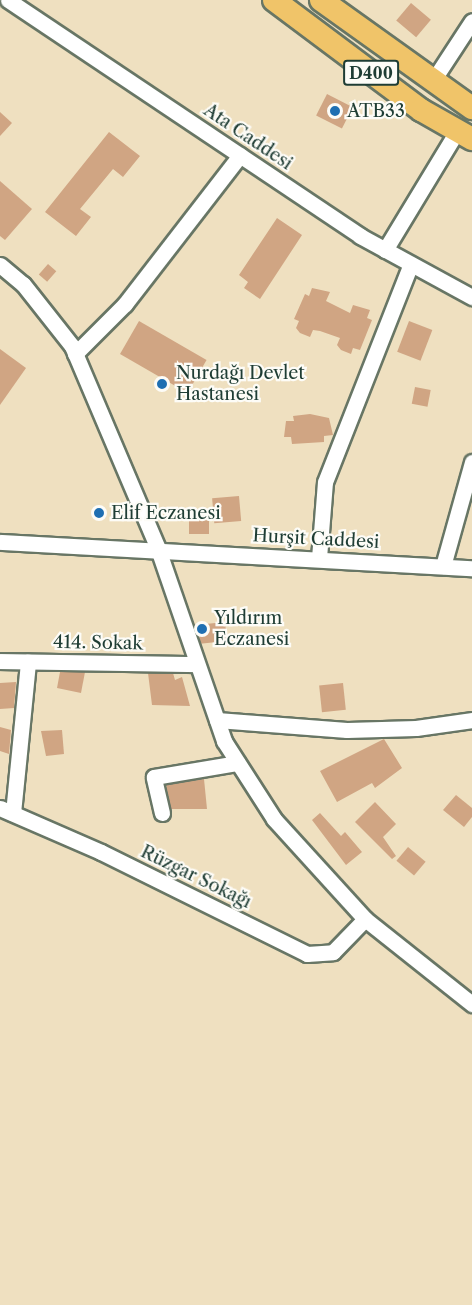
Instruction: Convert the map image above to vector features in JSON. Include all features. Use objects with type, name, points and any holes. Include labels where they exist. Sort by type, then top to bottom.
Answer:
[{"type":"highway","name":"D400","points":[[274,0],[421,110],[464,135]]},
{"type":"highway","name":"D400","points":[[321,0],[472,108]]},
{"type":"street","name":"Ata Caddesi","points":[[8,0],[385,250],[472,297]]},
{"type":"street","points":[[434,80],[472,21]]},
{"type":"street","points":[[385,250],[464,135]]},
{"type":"street","points":[[75,354],[125,304],[240,155]]},
{"type":"street","points":[[319,558],[325,482],[411,264]]},
{"type":"street","points":[[0,265],[23,284],[75,354],[158,549],[195,664],[217,720],[238,763],[274,819],[365,919],[472,1004]]},
{"type":"street","points":[[443,566],[472,462]]},
{"type":"street","name":"Hurşit Caddesi","points":[[0,542],[472,568]]},
{"type":"street","name":"414. Sokak","points":[[0,661],[195,664]]},
{"type":"street","points":[[7,810],[28,662]]},
{"type":"street","points":[[217,720],[347,730],[416,729],[472,720]]},
{"type":"street","points":[[162,813],[154,777],[238,763]]},
{"type":"street","name":"Rüzgar Sokağı","points":[[7,810],[307,954],[333,952],[365,919]]},
{"type":"building","points":[[411,3],[431,20],[416,37],[396,21]]},
{"type":"building","name":"ATB33","points":[[327,94],[353,107],[342,129],[316,115]]},
{"type":"building","points":[[0,112],[12,123],[0,136]]},
{"type":"building","points":[[109,132],[140,156],[123,177],[113,169],[80,209],[91,217],[76,236],[45,212]]},
{"type":"building","points":[[0,181],[32,209],[5,240],[0,236]]},
{"type":"building","points":[[277,218],[302,235],[260,299],[244,288],[248,282],[239,275]]},
{"type":"building","points":[[48,264],[56,271],[47,282],[39,275]]},
{"type":"building","points":[[312,288],[330,292],[326,301],[350,313],[353,305],[370,310],[367,318],[372,320],[360,350],[353,348],[351,354],[341,350],[337,345],[340,338],[313,330],[310,337],[300,333],[296,328],[299,321],[294,319],[305,294],[309,296]]},
{"type":"building","points":[[139,321],[207,360],[188,393],[120,354]]},
{"type":"building","points":[[409,321],[432,330],[421,361],[397,352]]},
{"type":"building","points":[[0,349],[26,368],[0,405]]},
{"type":"building","points":[[415,387],[431,390],[427,407],[412,404]]},
{"type":"building","points":[[310,414],[329,418],[333,435],[324,436],[324,442],[292,444],[291,437],[284,437],[286,421],[294,421],[293,416]]},
{"type":"building","points":[[239,496],[241,521],[214,523],[212,498]]},
{"type":"building","points":[[189,517],[209,517],[209,534],[189,534]]},
{"type":"building","points":[[225,622],[227,641],[200,644],[198,625]]},
{"type":"building","points":[[60,672],[85,672],[81,693],[57,688]]},
{"type":"building","points":[[148,673],[173,673],[175,680],[182,677],[190,706],[152,705]]},
{"type":"building","points":[[16,682],[14,708],[0,709],[0,683]]},
{"type":"building","points":[[343,683],[346,710],[322,712],[319,686]]},
{"type":"building","points":[[0,727],[11,730],[9,754],[0,751]]},
{"type":"building","points":[[62,730],[64,754],[46,756],[41,731]]},
{"type":"building","points":[[384,739],[402,768],[375,788],[372,783],[337,802],[320,771]]},
{"type":"building","points":[[204,779],[207,809],[171,809],[166,785]]},
{"type":"building","points":[[456,795],[472,808],[472,817],[464,827],[443,810]]},
{"type":"building","points":[[375,802],[396,824],[383,837],[396,856],[392,859],[355,822]]},
{"type":"building","points":[[320,813],[341,836],[345,832],[362,852],[346,865],[312,820]]},
{"type":"building","points":[[408,847],[426,862],[414,876],[396,861]]},
{"type":"place","name":"ATB33","points":[[335,111]]},
{"type":"place","name":"Nurdağı Devlet Hastanesi","points":[[162,384]]},
{"type":"place","name":"Elif Eczanesi","points":[[99,513]]},
{"type":"place","name":"Yıldırım Eczanesi","points":[[202,629]]}]
